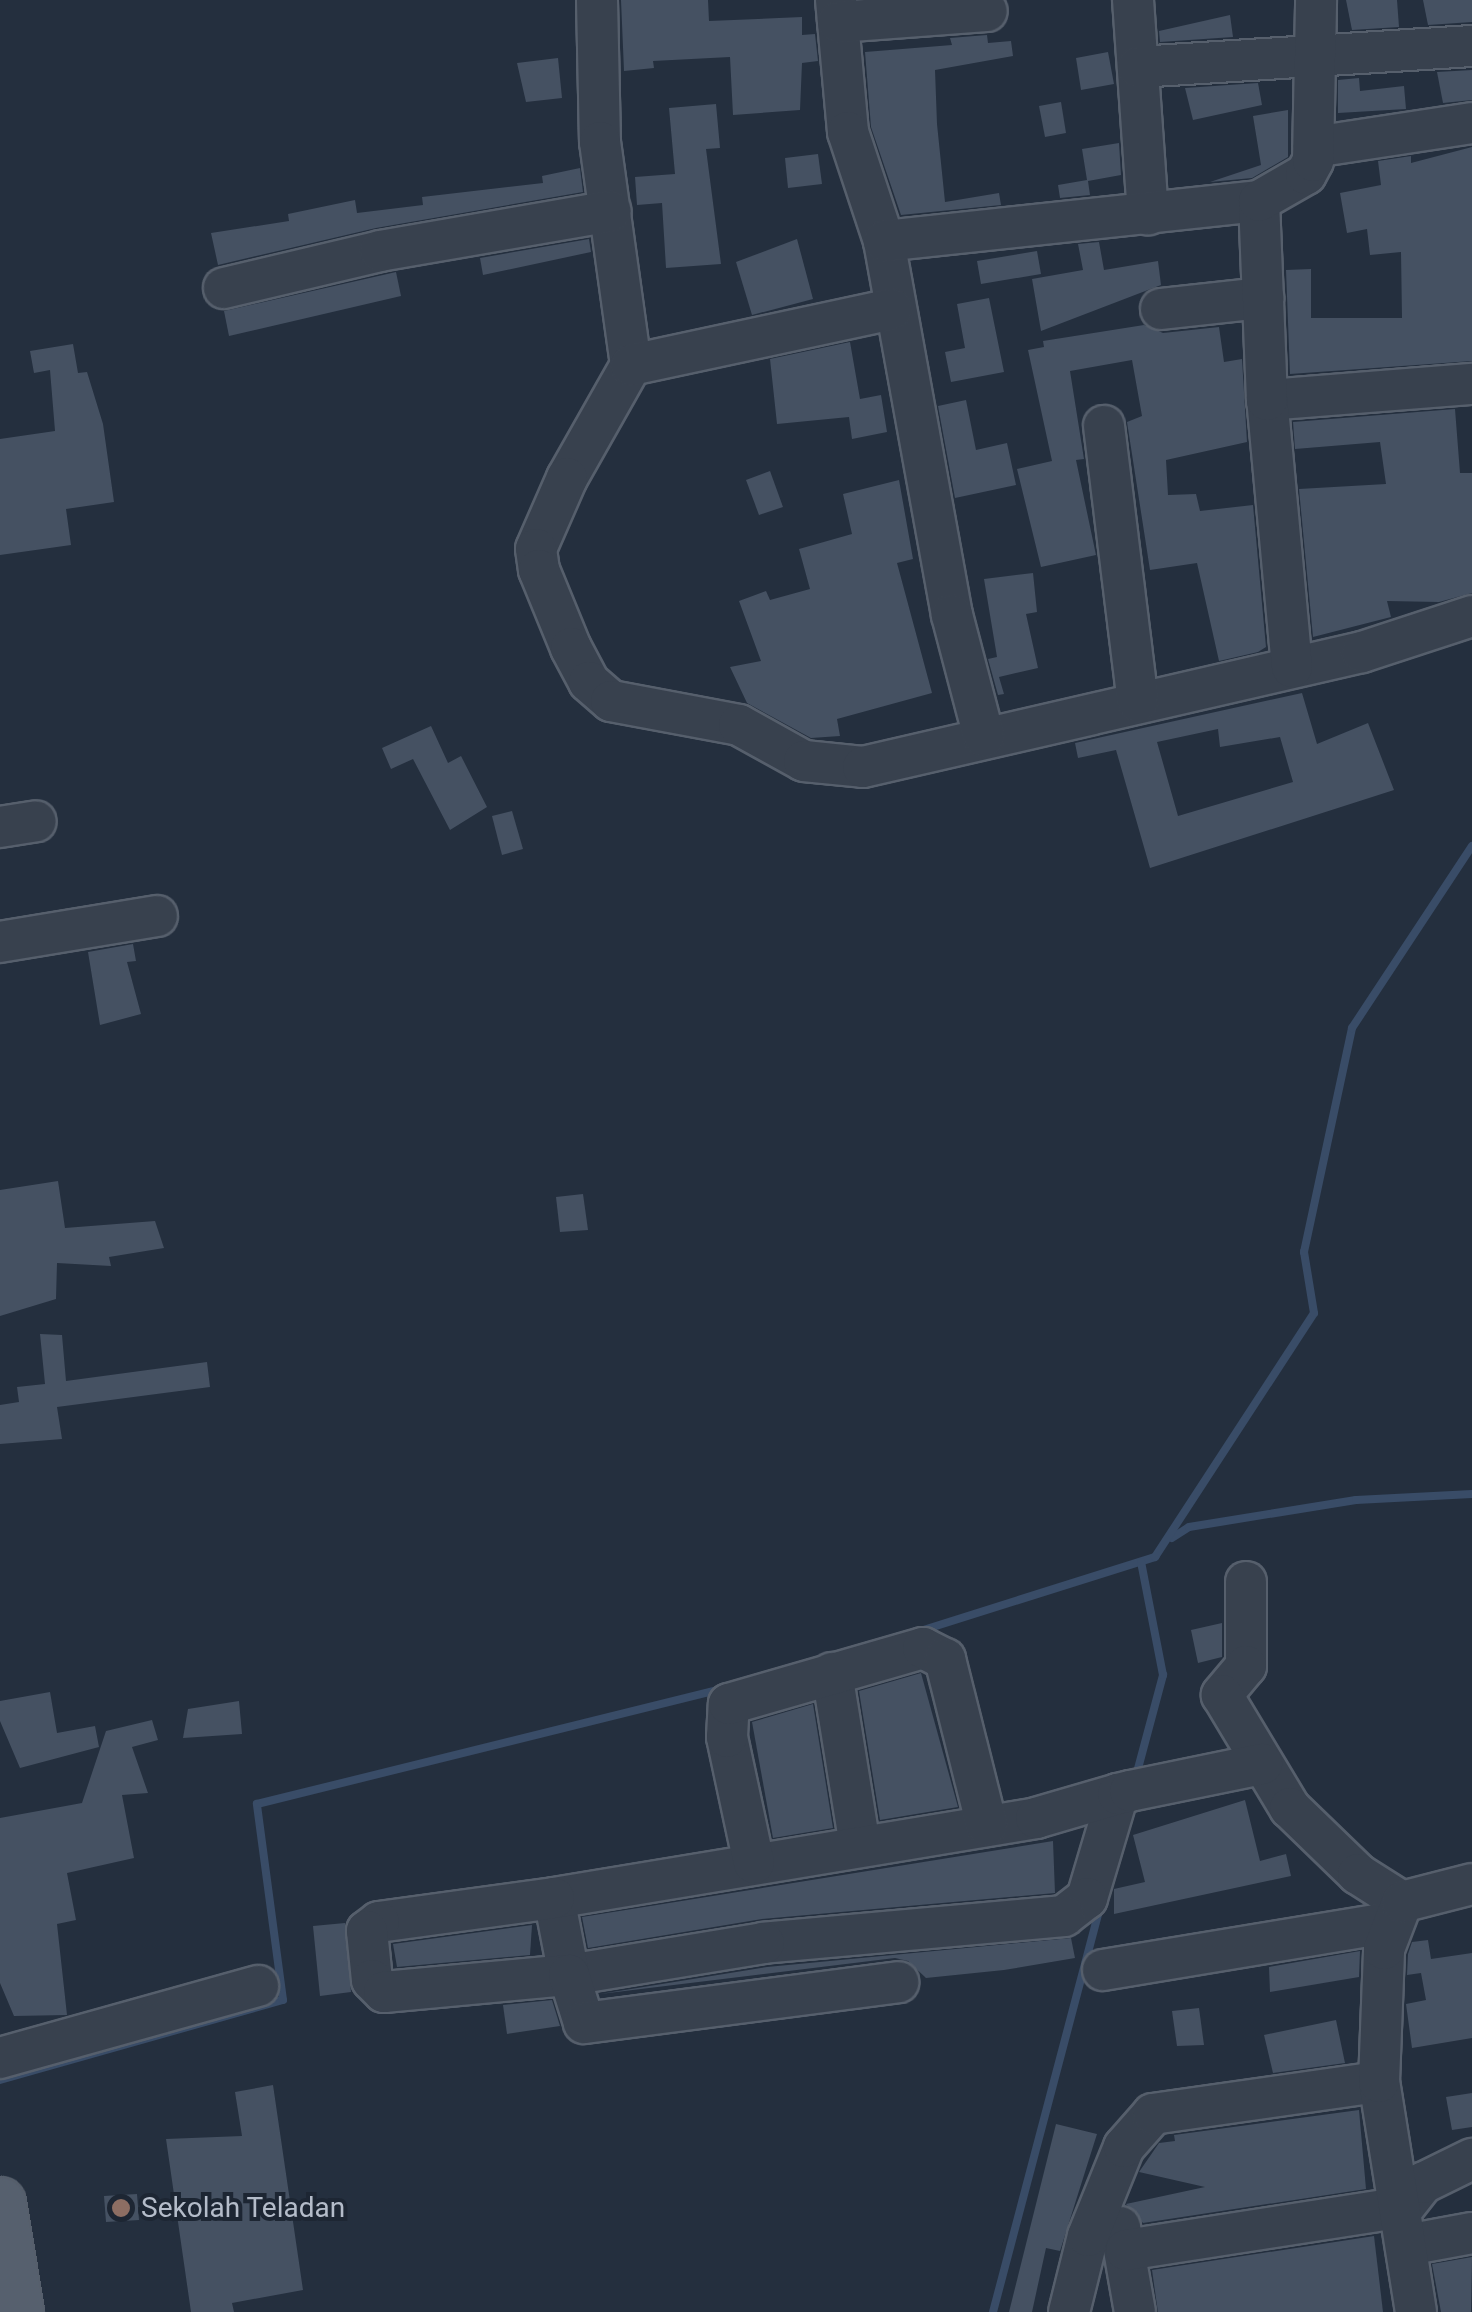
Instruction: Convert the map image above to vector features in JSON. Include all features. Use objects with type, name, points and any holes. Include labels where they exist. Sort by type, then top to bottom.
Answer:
[{"type":"main road","points":[[0,2203],[18,2312]]},
{"type":"street","points":[[597,0],[596,90],[631,366],[567,478],[536,550],[538,570],[589,682],[612,701],[739,725],[804,761],[862,767],[1292,667],[1472,616]]},
{"type":"street","points":[[1133,0],[1148,214]]},
{"type":"street","points":[[884,241],[1259,201],[1306,174],[1314,147],[1316,0]]},
{"type":"street","points":[[984,736],[952,614],[892,309],[884,241],[848,132],[837,11],[988,11]]},
{"type":"street","points":[[1138,67],[1472,46]]},
{"type":"street","points":[[1314,147],[1472,123]]},
{"type":"street","points":[[1259,201],[1267,400],[1292,667]]},
{"type":"street","points":[[224,288],[380,252],[611,210]]},
{"type":"street","points":[[1161,309],[1263,298]]},
{"type":"street","points":[[631,366],[892,309]]},
{"type":"street","points":[[1267,400],[1472,384]]},
{"type":"street","points":[[1104,426],[1138,702]]},
{"type":"street","points":[[0,942],[157,916]]},
{"type":"street","points":[[1246,1582],[1246,1666],[1221,1692],[1262,1764],[1302,1821],[1397,1912]]},
{"type":"street","points":[[754,1863],[727,1737],[729,1704],[923,1648],[936,1650],[945,1659],[986,1826]]},
{"type":"street","points":[[832,1674],[860,1846]]},
{"type":"street","points":[[1134,1790],[1087,1898],[1064,1916],[764,1943],[569,1975],[384,1992],[372,1980],[367,1932],[379,1922],[554,1898],[986,1826],[1134,1790],[1262,1764]]},
{"type":"street","points":[[1103,1970],[1397,1912],[1472,1884]]},
{"type":"street","points":[[554,1898],[569,1975],[584,2023],[898,1982]]},
{"type":"street","points":[[1397,1912],[1384,1949],[1380,2082],[1416,2312]]},
{"type":"street","points":[[0,2058],[258,1986]]},
{"type":"street","points":[[1068,2312],[1108,2184],[1124,2147],[1153,2114],[1380,2082]]},
{"type":"street","points":[[1405,2226],[1423,2182],[1472,2159]]},
{"type":"street","points":[[1108,2184],[1126,2250],[1135,2312]]},
{"type":"street","points":[[1126,2250],[1405,2226],[1472,2234]]},
{"type":"building","points":[[621,0],[708,0],[709,21],[802,17],[802,35],[815,34],[818,61],[802,63],[800,110],[733,115],[730,57],[653,61],[654,68],[624,71]]},
{"type":"building","points":[[1346,0],[1397,0],[1399,27],[1352,30]]},
{"type":"building","points":[[1423,0],[1472,0],[1472,22],[1428,25]]},
{"type":"building","points":[[1230,15],[1233,37],[1160,42],[1159,31]]},
{"type":"building","points":[[987,35],[988,43],[1011,41],[1013,56],[935,70],[937,124],[945,202],[999,193],[1001,205],[901,215],[871,127],[865,52],[952,45],[950,38]]},
{"type":"building","points":[[1108,52],[1114,84],[1081,90],[1076,58]]},
{"type":"building","points":[[558,58],[562,98],[526,102],[517,63]]},
{"type":"building","points":[[1472,70],[1472,100],[1443,103],[1437,72]]},
{"type":"building","points":[[1359,78],[1360,91],[1404,86],[1406,109],[1338,113],[1338,80]]},
{"type":"building","points":[[1258,83],[1262,105],[1193,120],[1185,88]]},
{"type":"building","points":[[1061,102],[1066,133],[1045,137],[1039,106]]},
{"type":"building","points":[[716,104],[720,148],[706,149],[721,264],[666,268],[662,203],[637,205],[635,177],[675,174],[669,108]]},
{"type":"building","points":[[1288,110],[1288,157],[1252,178],[1210,182],[1261,165],[1253,116]]},
{"type":"building","points":[[1119,143],[1121,175],[1088,181],[1090,195],[1060,198],[1058,185],[1087,180],[1082,149]]},
{"type":"building","points":[[1472,147],[1472,361],[1290,374],[1286,270],[1311,269],[1311,318],[1402,318],[1401,252],[1370,255],[1367,229],[1347,233],[1340,193],[1381,185],[1378,161],[1411,156],[1411,163]]},
{"type":"building","points":[[818,154],[822,184],[788,188],[785,158]]},
{"type":"building","points":[[580,168],[583,192],[376,228],[218,265],[211,233],[289,221],[288,214],[355,200],[357,213],[423,205],[422,197],[543,183],[542,176]]},
{"type":"building","points":[[589,239],[591,252],[483,275],[480,258]]},
{"type":"building","points":[[797,239],[813,299],[752,315],[736,262]]},
{"type":"building","points":[[1099,242],[1104,270],[1158,261],[1161,285],[1041,331],[1032,279],[1083,270],[1078,244]]},
{"type":"building","points":[[1037,251],[1041,274],[981,284],[977,261]]},
{"type":"building","points":[[396,272],[401,296],[229,336],[224,311]]},
{"type":"building","points":[[989,298],[1004,372],[951,382],[945,352],[965,348],[957,304]]},
{"type":"building","points":[[1144,325],[1163,333],[1219,327],[1224,362],[1242,359],[1247,442],[1166,460],[1168,495],[1196,494],[1200,511],[1253,505],[1266,647],[1258,652],[1219,661],[1197,563],[1150,570],[1127,422],[1142,416],[1132,360],[1070,371],[1084,459],[1076,460],[1096,555],[1041,567],[1017,469],[1052,461],[1028,350],[1044,347],[1043,341]]},
{"type":"building","points":[[850,342],[860,399],[881,395],[887,432],[852,439],[849,417],[777,424],[770,359]]},
{"type":"building","points":[[73,344],[78,373],[87,372],[103,424],[114,502],[66,509],[71,545],[0,555],[0,439],[55,431],[50,370],[34,373],[30,351]]},
{"type":"building","points":[[966,400],[976,450],[1007,443],[1016,485],[955,498],[938,406]]},
{"type":"building","points":[[1455,409],[1460,473],[1472,473],[1472,593],[1439,602],[1387,601],[1391,617],[1313,637],[1299,489],[1386,484],[1380,442],[1295,449],[1293,422]]},
{"type":"building","points":[[770,471],[783,507],[759,515],[746,480]]},
{"type":"building","points":[[899,480],[913,559],[897,563],[932,693],[837,719],[840,736],[811,738],[747,703],[730,667],[761,661],[739,601],[766,591],[770,600],[810,589],[799,549],[852,534],[843,494]]},
{"type":"building","points":[[1033,573],[1037,612],[1026,614],[1038,668],[999,677],[1004,694],[998,695],[988,659],[997,657],[984,579]]},
{"type":"building","points":[[1302,693],[1317,744],[1368,723],[1394,790],[1150,868],[1116,750],[1078,758],[1075,743]],"holes":[[[1218,729],[1220,747],[1280,737],[1293,782],[1178,816],[1157,742]]]},
{"type":"building","points":[[431,726],[448,763],[461,756],[487,807],[450,830],[413,759],[391,769],[382,748]]},
{"type":"building","points":[[512,811],[523,849],[502,855],[492,816]]},
{"type":"building","points":[[133,944],[136,961],[127,962],[141,1014],[100,1025],[88,952]]},
{"type":"building","points":[[58,1181],[65,1228],[155,1221],[164,1248],[109,1257],[111,1266],[57,1263],[56,1299],[0,1316],[0,1190]]},
{"type":"building","points":[[583,1194],[588,1230],[560,1232],[556,1197]]},
{"type":"building","points":[[40,1334],[62,1335],[66,1381],[207,1362],[210,1387],[57,1407],[62,1439],[0,1444],[0,1405],[19,1402],[17,1387],[45,1384]]},
{"type":"building","points":[[1222,1623],[1222,1657],[1198,1663],[1191,1630]]},
{"type":"building","points":[[921,1673],[958,1807],[880,1820],[859,1691]]},
{"type":"building","points":[[50,1692],[57,1733],[95,1726],[99,1747],[20,1768],[0,1721],[0,1701]]},
{"type":"building","points":[[239,1701],[242,1734],[183,1738],[188,1709]]},
{"type":"building","points":[[813,1704],[833,1828],[773,1838],[752,1722]]},
{"type":"building","points":[[152,1720],[158,1740],[132,1747],[148,1793],[122,1795],[134,1858],[67,1873],[76,1920],[57,1924],[67,2015],[14,2016],[0,1983],[0,1818],[82,1803],[106,1731]]},
{"type":"building","points":[[1245,1800],[1260,1861],[1286,1854],[1291,1876],[1114,1914],[1114,1889],[1145,1882],[1133,1835]]},
{"type":"building","points":[[1053,1841],[1055,1893],[762,1919],[588,1948],[582,1917]]},
{"type":"building","points":[[345,1923],[351,1992],[320,1996],[313,1926]]},
{"type":"building","points":[[532,1925],[530,1955],[397,1967],[393,1944]]},
{"type":"building","points":[[1071,1938],[1075,1958],[1004,1970],[926,1978],[908,1961],[895,1958],[600,1994],[767,1967]]},
{"type":"building","points":[[1428,1940],[1431,1959],[1472,1953],[1472,2038],[1412,2048],[1406,2004],[1426,2000],[1421,1973],[1407,1975],[1408,1954],[1412,1942]]},
{"type":"building","points":[[1360,1951],[1359,1977],[1270,1992],[1269,1967]]},
{"type":"building","points":[[552,2000],[560,2026],[507,2034],[503,2005]]},
{"type":"building","points":[[1199,2008],[1204,2045],[1177,2046],[1172,2011]]},
{"type":"building","points":[[1336,2020],[1345,2063],[1273,2073],[1264,2035]]},
{"type":"building","points":[[273,2085],[303,2290],[232,2303],[234,2312],[191,2312],[166,2139],[242,2136],[235,2092]]},
{"type":"building","points":[[1472,2093],[1472,2127],[1452,2130],[1446,2097]]},
{"type":"building","points":[[1359,2110],[1366,2189],[1143,2223],[1126,2204],[1205,2187],[1139,2172],[1159,2143],[1175,2141],[1174,2135]]},
{"type":"building","points":[[1056,2124],[1097,2134],[1060,2251],[1046,2248],[1032,2312],[1009,2312]]},
{"type":"building","name":"Sekolah Teladan","points":[[137,2194],[139,2220],[106,2222],[104,2196]]},
{"type":"building","points":[[1374,2236],[1383,2312],[1158,2312],[1152,2270]]},
{"type":"building","points":[[1472,2257],[1471,2312],[1441,2312],[1432,2264]]},
{"type":"waterway","points":[[917,1632],[1155,1557],[1314,1313],[1304,1252],[1352,1028],[1472,846]]},
{"type":"waterway","points":[[1172,1538],[1189,1527],[1356,1500],[1472,1494]]},
{"type":"waterway","points":[[1136,1776],[1163,1675],[1141,1562]]},
{"type":"waterway","points":[[0,2080],[283,2000],[257,1804],[721,1689]]},
{"type":"waterway","points":[[993,2312],[1100,1906]]},
{"type":"place","name":"Sekolah Teladan","points":[[121,2208]]}]
